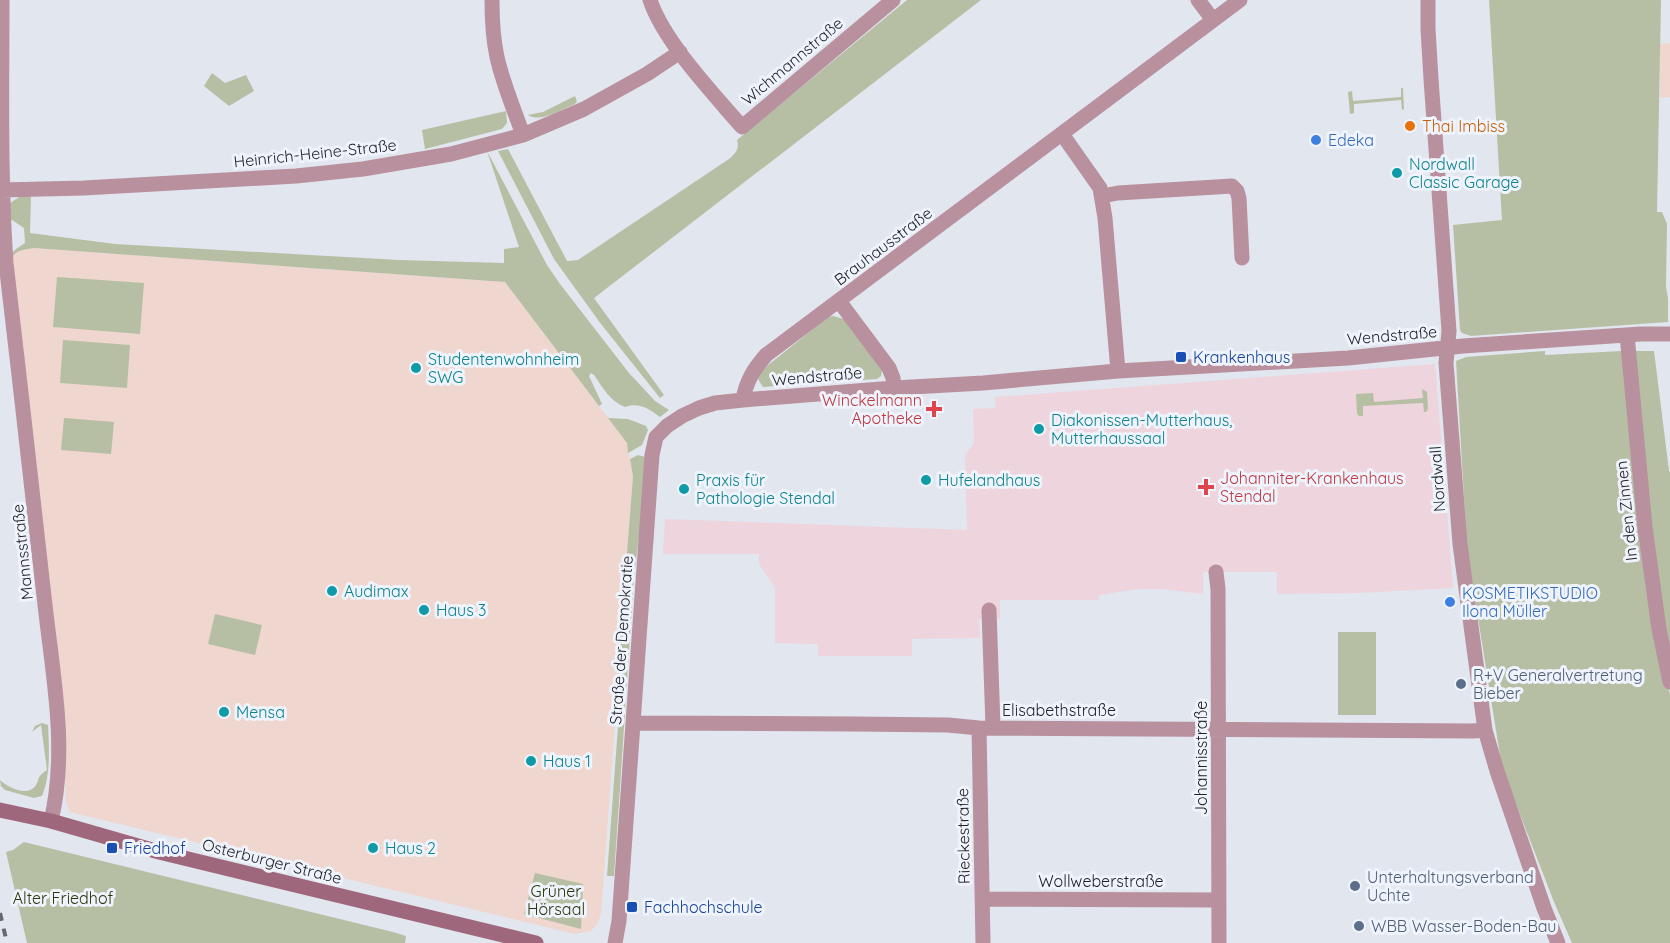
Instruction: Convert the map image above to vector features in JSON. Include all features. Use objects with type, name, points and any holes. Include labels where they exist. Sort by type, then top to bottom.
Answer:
[{"type":"street","name":"Mannsstraße","points":[[2,0],[2,244],[32,476],[58,726],[59,775],[51,821]]},
{"type":"street","points":[[492,0],[497,56],[502,77],[523,135]]},
{"type":"street","points":[[650,0],[658,18],[680,52]]},
{"type":"street","name":"Wichmannstraße","points":[[680,52],[742,127],[893,0]]},
{"type":"street","points":[[1198,0],[1213,20]]},
{"type":"street","name":"Brauhausstraße","points":[[743,400],[745,386],[752,372],[766,355],[1240,0]]},
{"type":"street","name":"Nordwall","points":[[1428,0],[1430,69],[1449,331],[1446,363],[1460,544],[1485,730],[1497,771],[1558,943]]},
{"type":"street","name":"Heinrich-Heine-Straße","points":[[1,190],[84,188],[339,172],[458,152],[523,135],[584,109],[647,74],[680,52]]},
{"type":"street","points":[[1062,134],[1094,179],[1102,196],[1106,218],[1118,371]]},
{"type":"street","points":[[1102,196],[1232,186],[1238,191],[1239,198],[1242,258]]},
{"type":"street","name":"Wendstraße","points":[[838,301],[889,368],[894,388]]},
{"type":"street","name":"Wendstraße","points":[[743,400],[1118,371],[1348,358],[1447,348],[1670,334]]},
{"type":"street","name":"In den Zinnen","points":[[1628,335],[1644,527],[1659,629],[1670,682]]},
{"type":"street","name":"Straße der Demokratie","points":[[615,943],[619,921],[652,455],[656,437],[668,426],[699,408],[715,403],[743,400]]},
{"type":"street","name":"Johannisstraße","points":[[1216,572],[1218,589],[1219,943]]},
{"type":"street","name":"Rieckestraße","points":[[983,943],[989,610]]},
{"type":"street","name":"Elisabethstraße","points":[[633,723],[1219,730],[1485,730]]},
{"type":"street","name":"Osterburger Straße","points":[[0,810],[536,943]]},
{"type":"street","name":"Wollweberstraße","points":[[982,899],[1219,900]]},
{"type":"shaded area","points":[[1670,43],[1670,97],[1660,98],[1660,44]]},
{"type":"shaded area","points":[[34,248],[505,282],[627,443],[633,476],[601,913],[598,923],[591,931],[575,934],[70,812],[66,803],[63,710],[12,258],[18,251]]},
{"type":"shaded area","name":"Johanniter-Krankenhaus Stendal","points":[[1435,364],[1453,588],[1360,593],[1277,594],[1277,572],[1203,572],[1203,594],[1139,589],[1099,595],[1099,600],[1000,600],[1000,619],[979,619],[980,638],[912,639],[912,656],[818,656],[818,644],[775,643],[775,588],[759,564],[759,554],[663,554],[665,519],[967,530],[965,455],[974,443],[973,409],[996,408],[995,397]]},
{"type":"green space","points":[[907,0],[981,0],[594,298],[664,395],[660,398],[601,324],[554,259],[498,151],[508,149],[567,261],[578,260],[729,159],[737,149],[737,140]]},
{"type":"green space","points":[[1489,0],[1661,0],[1657,212],[1662,212],[1667,224],[1668,322],[1471,336],[1460,330],[1453,225],[1502,220]]},
{"type":"green space","points":[[212,73],[225,83],[246,75],[254,91],[229,106],[204,86]]},
{"type":"green space","points":[[1401,88],[1403,88],[1404,109],[1402,110],[1401,100],[1354,104],[1354,113],[1350,114],[1348,92],[1352,91],[1353,101],[1401,97]]},
{"type":"green space","points":[[575,96],[577,102],[573,105],[545,117],[528,115],[543,112]]},
{"type":"green space","points":[[506,111],[507,123],[502,129],[425,149],[422,130]]},
{"type":"green space","points":[[487,151],[547,265],[629,373],[655,401],[669,410],[660,417],[644,407],[635,405],[625,407],[615,401],[591,373],[589,376],[602,404],[599,406],[505,282],[34,248],[19,251],[12,258],[12,253],[25,243],[24,228],[9,218],[10,203],[21,196],[31,195],[30,233],[115,244],[399,260],[504,263],[504,249],[519,247]]},
{"type":"green space","points":[[57,277],[144,283],[140,334],[53,327]]},
{"type":"green space","points":[[828,317],[844,319],[882,371],[881,376],[877,379],[763,387],[758,379],[762,370]]},
{"type":"green space","points":[[63,340],[130,345],[127,388],[60,383]]},
{"type":"green space","points":[[1545,351],[1545,355],[1622,351],[1654,627],[1670,695],[1670,943],[1572,943],[1502,768],[1467,549],[1456,361],[1466,357]]},
{"type":"green space","points":[[1634,351],[1654,351],[1670,472],[1670,666],[1646,500]]},
{"type":"green space","points":[[1422,389],[1427,392],[1428,409],[1426,412],[1424,412],[1423,403],[1363,406],[1363,416],[1357,414],[1356,394],[1373,393],[1374,402],[1423,398]]},
{"type":"green space","points":[[64,418],[114,422],[111,454],[61,450]]},
{"type":"green space","points":[[608,418],[628,419],[646,426],[648,430],[642,445],[628,453],[627,443]]},
{"type":"green space","points":[[638,455],[645,457],[625,710],[615,708],[633,476],[630,459]]},
{"type":"green space","points":[[215,614],[262,625],[255,655],[208,644]]},
{"type":"green space","points":[[1338,632],[1376,632],[1376,715],[1338,715]]},
{"type":"green space","points":[[619,713],[625,713],[614,876],[607,876]]},
{"type":"green space","points":[[42,723],[48,725],[49,752],[47,779],[42,796],[34,798],[5,790],[0,780],[12,788],[28,791],[36,785],[40,776],[47,770],[41,725],[32,732],[35,726]]},
{"type":"green space","name":"Alter Friedhof","points":[[24,842],[393,932],[406,936],[405,943],[27,943],[6,852]]},
{"type":"green space","name":"Grüner Hörsaal","points":[[535,873],[583,884],[581,929],[524,914]]},
{"type":"railway","points":[[0,913],[7,943]]},
{"type":"place","name":"Thai Imbiss","points":[[1410,126]]},
{"type":"place","name":"Edeka","points":[[1316,140]]},
{"type":"place","name":"Nordwall Classic Garage","points":[[1397,173]]},
{"type":"place","name":"Krankenhaus","points":[[1181,357]]},
{"type":"place","name":"Studentenwohnheim SWG","points":[[416,368]]},
{"type":"place","name":"Winckelmann Apotheke","points":[[934,409]]},
{"type":"place","name":"Diakonissen-Mutterhaus, Mutterhaussaal","points":[[1039,429]]},
{"type":"place","name":"Hufelandhaus","points":[[926,480]]},
{"type":"place","name":"Johanniter-Krankenhaus Stendal","points":[[1206,487]]},
{"type":"place","name":"Praxis für Pathologie Stendal","points":[[684,489]]},
{"type":"place","name":"Audimax","points":[[332,591]]},
{"type":"place","name":"KOSMETIKSTUDIO Ilona Müller","points":[[1450,602]]},
{"type":"place","name":"Haus 3","points":[[424,610]]},
{"type":"place","name":"R+V Generalvertretung Bieber","points":[[1461,684]]},
{"type":"place","name":"Mensa","points":[[224,712]]},
{"type":"place","name":"Haus 1","points":[[531,761]]},
{"type":"place","name":"Friedhof","points":[[112,848]]},
{"type":"place","name":"Haus 2","points":[[373,848]]},
{"type":"place","name":"Unterhaltungsverband Uchte","points":[[1355,886]]},
{"type":"place","name":"Fachhochschule","points":[[632,907]]},
{"type":"place","name":"WBB Wasser-Boden-Bau","points":[[1359,926]]}]
